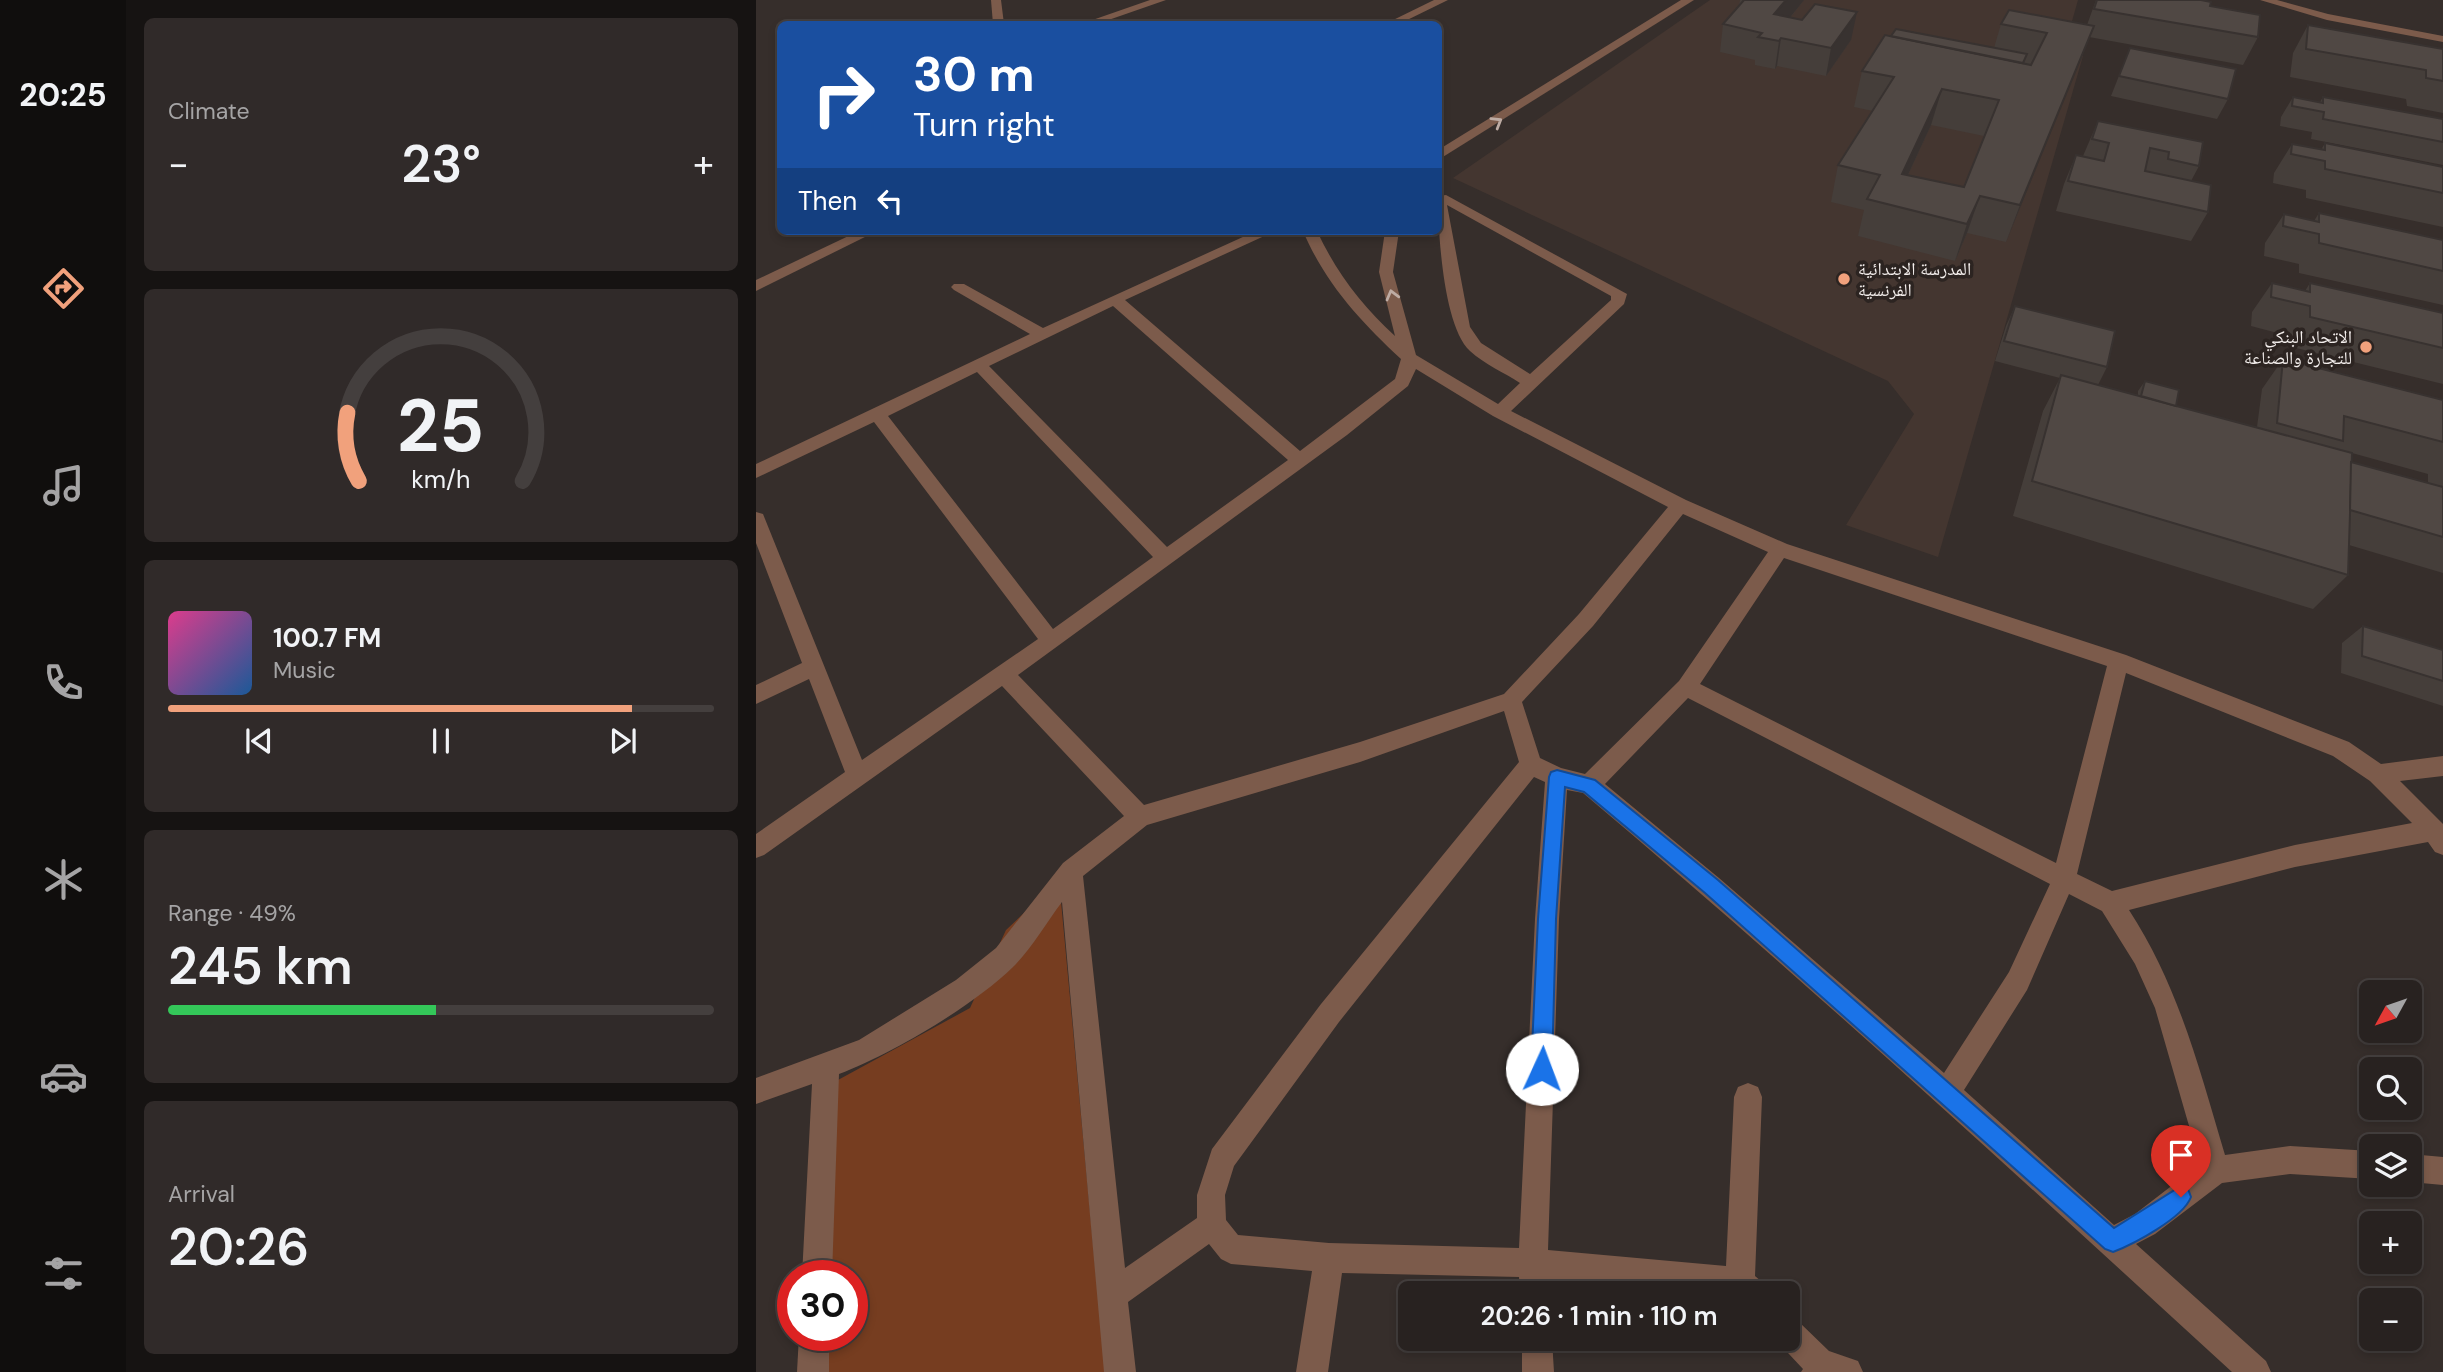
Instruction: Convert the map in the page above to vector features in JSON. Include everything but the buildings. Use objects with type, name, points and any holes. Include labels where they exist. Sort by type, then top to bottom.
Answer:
[{"type":"street","points":[[996,0],[999,21]]},
{"type":"street","points":[[1096,21],[1161,0]]},
{"type":"street","points":[[1398,21],[1443,0]]},
{"type":"street","points":[[1442,154],[1689,0]]},
{"type":"street","points":[[2265,0],[2326,17],[2443,39]]},
{"type":"street","points":[[1442,200],[1447,199],[1619,294],[1619,301],[1499,412]]},
{"type":"street","points":[[1442,217],[1462,327],[1475,347],[1531,382]]},
{"type":"street","points":[[756,286],[862,235]]},
{"type":"street","points":[[756,472],[1115,299],[1259,235]]},
{"type":"street","points":[[1312,235],[1322,258],[1346,295],[1409,358],[1499,412],[1681,505],[1780,549],[2119,661],[2341,749],[2378,774],[2439,837]]},
{"type":"street","points":[[756,847],[1051,641],[1300,461],[1402,382],[1408,369],[1409,358],[1386,272],[1391,235]]},
{"type":"street","points":[[959,287],[1042,334]]},
{"type":"street","points":[[1115,299],[1300,461]]},
{"type":"street","points":[[980,366],[1165,557]]},
{"type":"street","points":[[878,415],[1051,641]]},
{"type":"street","points":[[756,1091],[867,1051],[965,989],[1005,957],[1071,871],[1140,817],[1360,752],[1511,700],[1586,620],[1681,505]]},
{"type":"street","points":[[756,519],[857,775]]},
{"type":"street","points":[[1589,785],[1686,687],[1780,549]]},
{"type":"street","points":[[1948,1093],[2018,981],[2064,879],[2119,661]]},
{"type":"street","points":[[756,695],[813,667]]},
{"type":"street","points":[[1004,674],[1140,817]]},
{"type":"street","points":[[1686,687],[2111,903],[2144,955],[2167,1006],[2216,1170]]},
{"type":"street","points":[[1511,700],[1531,764],[1557,777],[1589,785],[1712,886],[1948,1093],[2255,1372]]},
{"type":"street","points":[[1531,764],[1330,1013],[1222,1159],[1211,1195],[1212,1225],[1231,1249],[1329,1258],[1534,1262],[1688,1281]]},
{"type":"street","points":[[2378,774],[2443,766]]},
{"type":"street","points":[[1535,1281],[1547,919],[1557,777]]},
{"type":"street","points":[[2111,903],[2295,856],[2439,837]]},
{"type":"street","points":[[1071,871],[1120,1372]]},
{"type":"street","points":[[818,1260],[826,1065]]},
{"type":"street","points":[[1745,1281],[1748,1097]]},
{"type":"street","points":[[2113,1241],[2145,1224],[2216,1170],[2290,1160],[2359,1164]]},
{"type":"street","points":[[2422,1169],[2443,1171]]},
{"type":"street","points":[[1112,1295],[1212,1225]]},
{"type":"street","points":[[1312,1372],[1329,1258]]},
{"type":"street","points":[[1800,1344],[1828,1369]]},
{"type":"street","points":[[813,1372],[814,1351]]},
{"type":"street","points":[[1537,1351],[1538,1372]]},
{"type":"shaded area","name":"المدرسة الابتدائية الفرنسية","points":[[1710,0],[2078,0],[2063,53],[2083,56],[1938,557],[1846,525],[1914,414],[1888,381],[1453,178]]},
{"type":"shaded area","points":[[1059,880],[1105,1372],[814,1372],[815,1351],[868,1351],[868,1260],[819,1260],[827,1086],[970,1008],[1006,930]]},
{"type":"place","name":"المدرسة الابتدائية الفرنسية","points":[[1844,279]]},
{"type":"place","name":"الاتحاد البنكي للتجارة والصناعة","points":[[2366,347]]},
{"type":"route","points":[[1542,1069],[1547,919],[1557,777],[1589,785],[1712,886],[2113,1241],[2145,1224],[2181,1197]]}]
